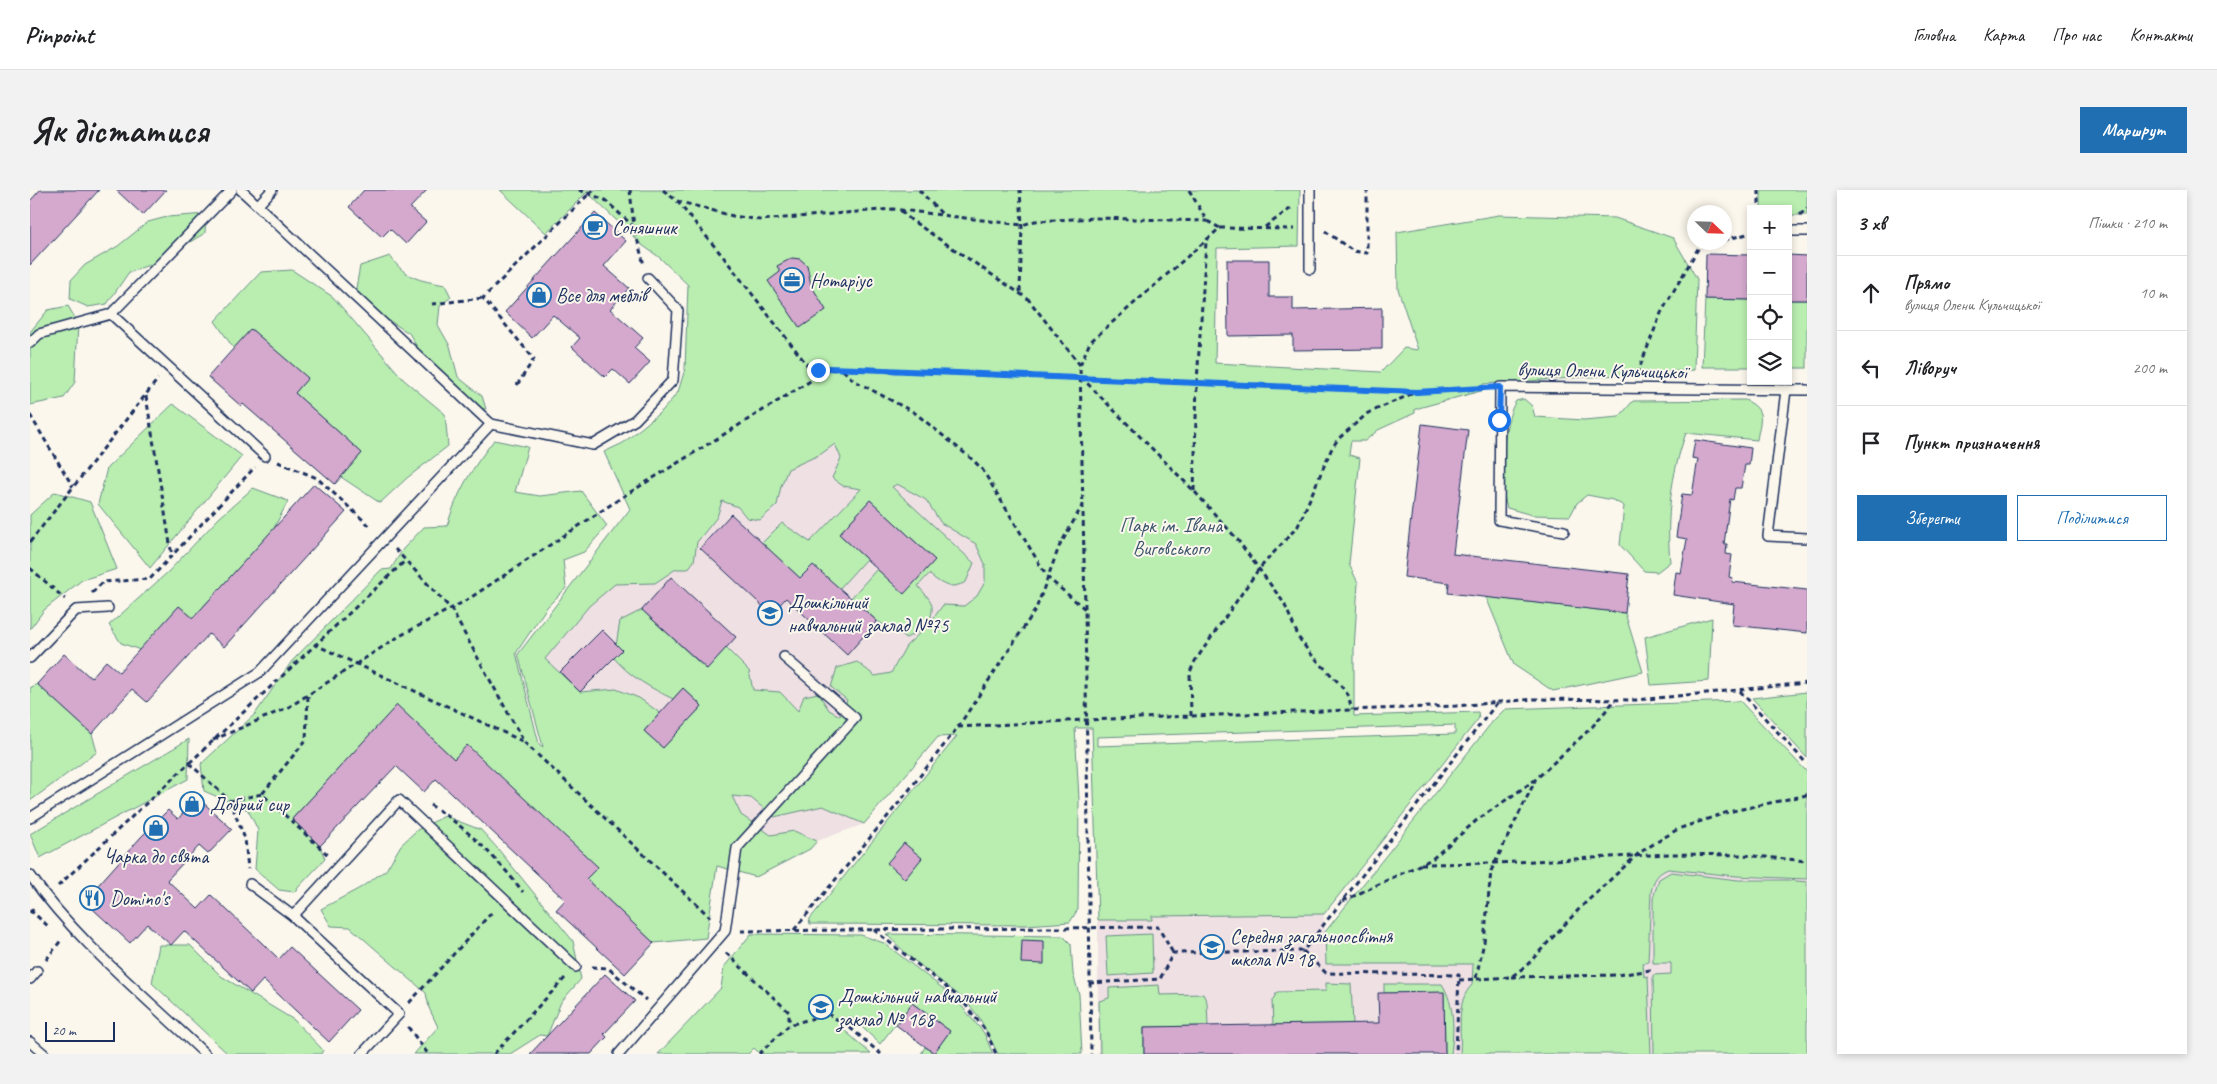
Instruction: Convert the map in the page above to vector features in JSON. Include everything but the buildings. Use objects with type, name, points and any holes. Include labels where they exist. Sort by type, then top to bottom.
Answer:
[{"type":"lane","points":[[30,343],[38,334],[111,314],[232,190]]},
{"type":"lane","points":[[242,190],[491,424],[593,444],[635,420],[673,380],[678,310],[648,278]]},
{"type":"lane","points":[[258,205],[272,190]]},
{"type":"lane","points":[[1310,192],[1310,269]]},
{"type":"lane","points":[[1792,231],[1807,231]]},
{"type":"lane","points":[[111,314],[265,456]]},
{"type":"lane","name":"вулиця Олени Кульчицької","points":[[1564,531],[1499,520],[1500,387],[1807,390]]},
{"type":"lane","points":[[1786,390],[1768,536],[1807,538]]},
{"type":"lane","points":[[30,818],[260,672],[491,424]]},
{"type":"lane","points":[[30,658],[76,610],[108,608]]},
{"type":"lane","points":[[618,1054],[726,931],[736,848],[855,718],[784,657]]},
{"type":"lane","points":[[293,916],[399,800],[576,967]]},
{"type":"lane","points":[[30,875],[72,927],[205,1054]]},
{"type":"lane","points":[[250,884],[293,916],[399,1014],[362,1054]]},
{"type":"lane","points":[[30,979],[37,971]]},
{"type":"lane","points":[[30,1042],[44,1054]]},
{"type":"path","points":[[579,190],[605,200],[634,227]]},
{"type":"path","points":[[432,304],[483,298],[593,190]]},
{"type":"path","points":[[630,190],[634,227],[648,278]]},
{"type":"path","points":[[664,190],[677,201],[752,293],[808,366],[818,370],[828,368],[1081,377],[1417,392],[1500,387]]},
{"type":"path","points":[[919,190],[944,215]]},
{"type":"path","points":[[1020,190],[1022,225],[1020,292]]},
{"type":"path","points":[[1189,190],[1207,221]]},
{"type":"path","points":[[677,201],[733,216],[760,220],[884,209],[1022,225],[1035,221],[1096,218],[1207,221],[1220,228],[1323,229],[1353,251],[1367,253],[1367,190]]},
{"type":"path","points":[[1759,190],[1759,205]]},
{"type":"path","points":[[1264,227],[1310,192]]},
{"type":"path","points":[[900,210],[910,220],[1020,292],[1028,299],[1080,365]]},
{"type":"path","points":[[1091,1054],[1080,365],[1090,342],[1220,228]]},
{"type":"path","points":[[1732,238],[1747,234]]},
{"type":"path","points":[[1194,491],[1197,382],[1206,242]]},
{"type":"path","points":[[1631,388],[1661,313],[1697,250]]},
{"type":"path","points":[[483,298],[534,359],[517,385]]},
{"type":"path","points":[[30,542],[168,367]]},
{"type":"path","points":[[843,369],[853,380],[915,413],[973,460],[982,469],[1048,578],[1085,609]]},
{"type":"path","points":[[213,740],[289,708],[398,637],[451,609],[624,496],[812,380],[818,370]]},
{"type":"path","points":[[1081,377],[1194,491],[1237,539],[1284,603],[1299,638],[1308,652],[1348,695],[1352,710]]},
{"type":"path","points":[[1190,716],[1192,667],[1258,570],[1298,526],[1331,450],[1338,439],[1368,414],[1417,392]]},
{"type":"path","points":[[146,395],[172,556]]},
{"type":"path","points":[[30,416],[73,487]]},
{"type":"path","points":[[30,568],[76,610],[103,582],[150,579],[265,456],[317,478],[406,560],[451,609],[524,742],[726,931],[1158,927],[1173,953]]},
{"type":"path","points":[[793,930],[906,794],[958,727],[1031,617],[1059,547],[1083,505]]},
{"type":"path","points":[[30,913],[406,560]]},
{"type":"path","points":[[295,635],[524,742]]},
{"type":"path","points":[[958,727],[1352,710],[1534,699],[1616,700],[1739,691],[1807,683]]},
{"type":"path","points":[[1739,691],[1807,764]]},
{"type":"path","points":[[230,800],[262,794],[306,740],[308,696]]},
{"type":"path","points":[[1341,902],[1432,859],[1478,820],[1535,780],[1592,727],[1616,700]]},
{"type":"path","points":[[1303,950],[1497,702]]},
{"type":"path","points":[[189,763],[230,800],[245,839],[250,884]]},
{"type":"path","points":[[1476,978],[1484,942],[1490,880],[1495,864],[1535,780]]},
{"type":"path","points":[[262,794],[319,848],[340,864]]},
{"type":"path","points":[[1511,977],[1527,965],[1582,907],[1635,858],[1678,830],[1728,812],[1807,795]]},
{"type":"path","points":[[1422,864],[1495,864],[1596,857],[1635,858],[1670,854],[1743,855],[1807,861]]},
{"type":"path","points":[[428,1054],[399,1014],[505,899]]},
{"type":"path","points":[[874,930],[961,999],[986,1030],[996,1054]]},
{"type":"path","points":[[37,971],[62,939]]},
{"type":"path","points":[[715,942],[789,1012],[789,1025]]},
{"type":"path","points":[[1173,953],[1303,950],[1326,973],[1459,975],[1456,1054]]},
{"type":"path","points":[[1089,983],[1160,979],[1173,953]]},
{"type":"path","points":[[494,1054],[576,967],[608,968],[658,1009]]},
{"type":"path","points":[[1459,980],[1618,975],[1650,970]]},
{"type":"path","points":[[759,1054],[789,1025],[828,1014],[848,1026],[881,1054]]},
{"type":"shaded area","name":"Дошкільний навчальний заклад №75","points":[[902,429],[996,572],[982,685],[864,824],[817,841],[810,849],[756,877],[653,849],[518,654],[613,530],[735,438]]},
{"type":"shaded area","name":"Середня загальноосвітня школа № 18","points":[[1642,865],[1807,871],[1807,1054],[1098,1054],[1098,920],[1151,920],[1152,916],[1324,914],[1326,964],[1473,964],[1472,985],[1644,980]]},
{"type":"green space","name":"Парк ім. Івана Виговського","points":[[500,190],[1300,190],[1299,246],[1217,248],[1215,363],[1381,372],[1404,348],[1418,350],[1398,289],[1397,232],[1499,215],[1615,218],[1673,238],[1697,279],[1694,370],[1483,384],[1484,390],[1415,409],[1415,413],[1378,430],[1365,441],[1351,441],[1349,455],[1360,458],[1349,564],[1358,583],[1354,650],[1354,716],[1478,712],[1479,718],[1324,914],[1152,916],[1152,920],[1098,920],[1092,728],[1075,728],[1079,799],[1078,909],[1070,922],[1026,925],[810,924],[809,920],[957,736],[938,737],[864,824],[823,806],[774,817],[751,798],[732,796],[741,815],[771,835],[794,831],[817,841],[810,849],[756,877],[717,866],[706,938],[654,943],[586,879],[597,867],[454,759],[397,706],[292,819],[320,846],[325,859],[294,892],[279,890],[255,869],[258,830],[248,810],[204,791],[201,764],[255,714],[292,661],[381,570],[391,569],[403,549],[424,527],[447,526],[466,481],[494,440],[528,447],[515,492],[540,496],[581,491],[607,526],[584,552],[563,560],[566,588],[547,607],[516,653],[539,744],[543,747],[518,654],[630,509],[604,452],[623,443],[663,410],[678,392],[685,369],[688,285],[659,257],[642,245],[587,192],[546,233]],"holes":[[[835,444],[841,458],[832,478],[843,486],[861,489],[810,542],[782,523],[762,543],[800,578],[813,565],[839,589],[866,559],[839,534],[870,500],[935,560],[904,593],[877,569],[851,598],[877,621],[906,638],[925,628],[906,646],[891,673],[875,676],[857,662],[837,668],[831,687],[847,700],[840,716],[829,710],[818,693],[804,696],[798,711],[780,692],[753,690],[749,671],[726,648],[706,669],[642,610],[620,621],[614,658],[641,682],[657,691],[673,699],[683,688],[702,706],[663,748],[644,731],[660,713],[639,698],[616,689],[580,692],[545,659],[589,606],[615,584],[655,583],[676,569],[688,569],[694,561],[697,542],[717,517],[722,501],[738,507],[747,518],[760,520],[777,505],[781,486],[788,469],[821,454]],[[897,484],[926,500],[941,523],[976,544],[985,564],[985,582],[977,596],[964,606],[943,605],[929,624],[932,612],[930,600],[918,586],[929,574],[946,585],[955,586],[966,582],[974,563],[892,487]],[[1455,725],[1455,734],[1097,746],[1097,737]]]},
{"type":"green space","points":[[1761,190],[1807,190],[1807,215],[1792,215],[1792,205],[1761,205]]},
{"type":"green space","points":[[206,214],[205,233],[155,263],[129,272],[107,304],[88,307],[70,299],[71,280],[85,265],[118,246],[148,222],[167,217]]},
{"type":"green space","points":[[390,256],[408,274],[428,282],[445,285],[451,297],[440,306],[438,325],[450,346],[458,377],[482,396],[486,409],[467,408],[428,366],[409,333],[354,299],[360,266]]},
{"type":"green space","points":[[292,270],[333,297],[404,380],[445,414],[448,446],[407,478],[380,503],[341,477],[362,453],[295,393],[307,378],[251,329],[234,349],[215,321],[261,272]]},
{"type":"green space","points":[[1705,299],[1747,300],[1747,367],[1702,367]]},
{"type":"green space","points":[[1792,300],[1807,300],[1807,368],[1792,368]]},
{"type":"green space","points":[[68,306],[78,323],[75,382],[64,398],[30,405],[30,332],[48,310]]},
{"type":"green space","points":[[1524,399],[1532,406],[1535,417],[1584,420],[1619,417],[1633,401],[1745,400],[1757,408],[1760,421],[1757,440],[1686,433],[1673,480],[1669,512],[1670,562],[1657,572],[1644,571],[1620,545],[1624,506],[1613,500],[1587,495],[1577,503],[1570,516],[1532,515],[1507,508],[1503,484],[1505,438],[1511,411],[1516,401]]},
{"type":"green space","points":[[173,404],[242,456],[150,568],[98,504],[107,468]]},
{"type":"green space","points":[[253,488],[288,501],[273,530],[193,618],[179,606],[140,650],[121,643],[109,625],[168,572],[219,518]]},
{"type":"green space","points":[[55,492],[90,502],[117,569],[82,580],[44,610],[30,629],[30,515]]},
{"type":"green space","points":[[1486,597],[1625,613],[1643,672],[1553,691],[1514,665]]},
{"type":"green space","points":[[1712,618],[1709,681],[1651,685],[1645,637]]},
{"type":"green space","points":[[37,684],[92,734],[97,752],[30,801],[30,688]]},
{"type":"green space","points":[[1807,692],[1807,758],[1752,698]]},
{"type":"green space","points":[[1740,701],[1807,772],[1807,879],[1736,876],[1668,869],[1658,875],[1651,892],[1648,962],[1643,963],[1644,976],[1648,977],[1651,1054],[1460,1054],[1461,1008],[1463,999],[1472,985],[1473,964],[1326,964],[1325,932],[1493,721],[1505,709]]},
{"type":"green space","points":[[189,739],[188,779],[40,858],[30,834]]},
{"type":"green space","points":[[445,816],[481,830],[573,941],[581,979],[561,1002],[547,1036],[540,1035],[510,1054],[414,1054],[438,1027],[429,1008],[426,993],[350,927],[331,926],[321,909],[360,888],[386,870],[401,845],[417,830]]},
{"type":"green space","points":[[1671,872],[1738,880],[1807,882],[1807,1054],[1654,1054],[1653,975],[1671,974],[1671,963],[1653,963],[1653,898],[1659,879]]},
{"type":"green space","name":"Дошкільний навчальний заклад № 168","points":[[751,934],[861,935],[884,943],[954,997],[984,1033],[993,1054],[921,1054],[925,1047],[934,1053],[950,1031],[912,1003],[880,1044],[850,1016],[842,1028],[871,1054],[760,1054],[754,1048],[748,1054],[658,1054],[721,988],[724,967]]},
{"type":"green space","points":[[886,934],[1063,936],[1071,944],[1073,974],[1079,994],[1082,1054],[998,1054],[979,1017],[965,1000],[911,958]]},
{"type":"green space","points":[[1152,934],[1153,973],[1108,976],[1106,936]]},
{"type":"green space","points":[[159,945],[190,945],[221,976],[294,1020],[323,1050],[321,1054],[228,1054],[152,983]]},
{"type":"green space","points":[[1326,983],[1351,984],[1353,1024],[1273,1025],[1272,1001],[1277,992],[1326,991]]},
{"type":"green space","points":[[1384,984],[1442,984],[1451,1009],[1453,1036],[1451,1054],[1445,1054],[1444,993],[1384,993]]},
{"type":"green space","points":[[1159,985],[1160,995],[1203,994],[1207,1002],[1208,1026],[1144,1027],[1144,1054],[1100,1054],[1099,1001],[1109,998],[1109,988]]},
{"type":"place","name":"Соняшник","points":[[595,227]]},
{"type":"place","name":"Нотаріус","points":[[792,280]]},
{"type":"place","name":"Все для меблів","points":[[539,295]]},
{"type":"place","name":"Дошкільний навчальний заклад №75","points":[[770,613]]},
{"type":"place","name":"Добрий сир","points":[[192,804]]},
{"type":"place","name":"Чарка до свята","points":[[156,828]]},
{"type":"place","name":"Domino's","points":[[92,898]]},
{"type":"place","name":"Середня загальноосвітня школа № 18","points":[[1212,947]]},
{"type":"place","name":"Дошкільний навчальний заклад № 168","points":[[821,1007]]},
{"type":"route","points":[[818,370],[828,368],[1081,377],[1417,392],[1500,387],[1499,420]]}]
